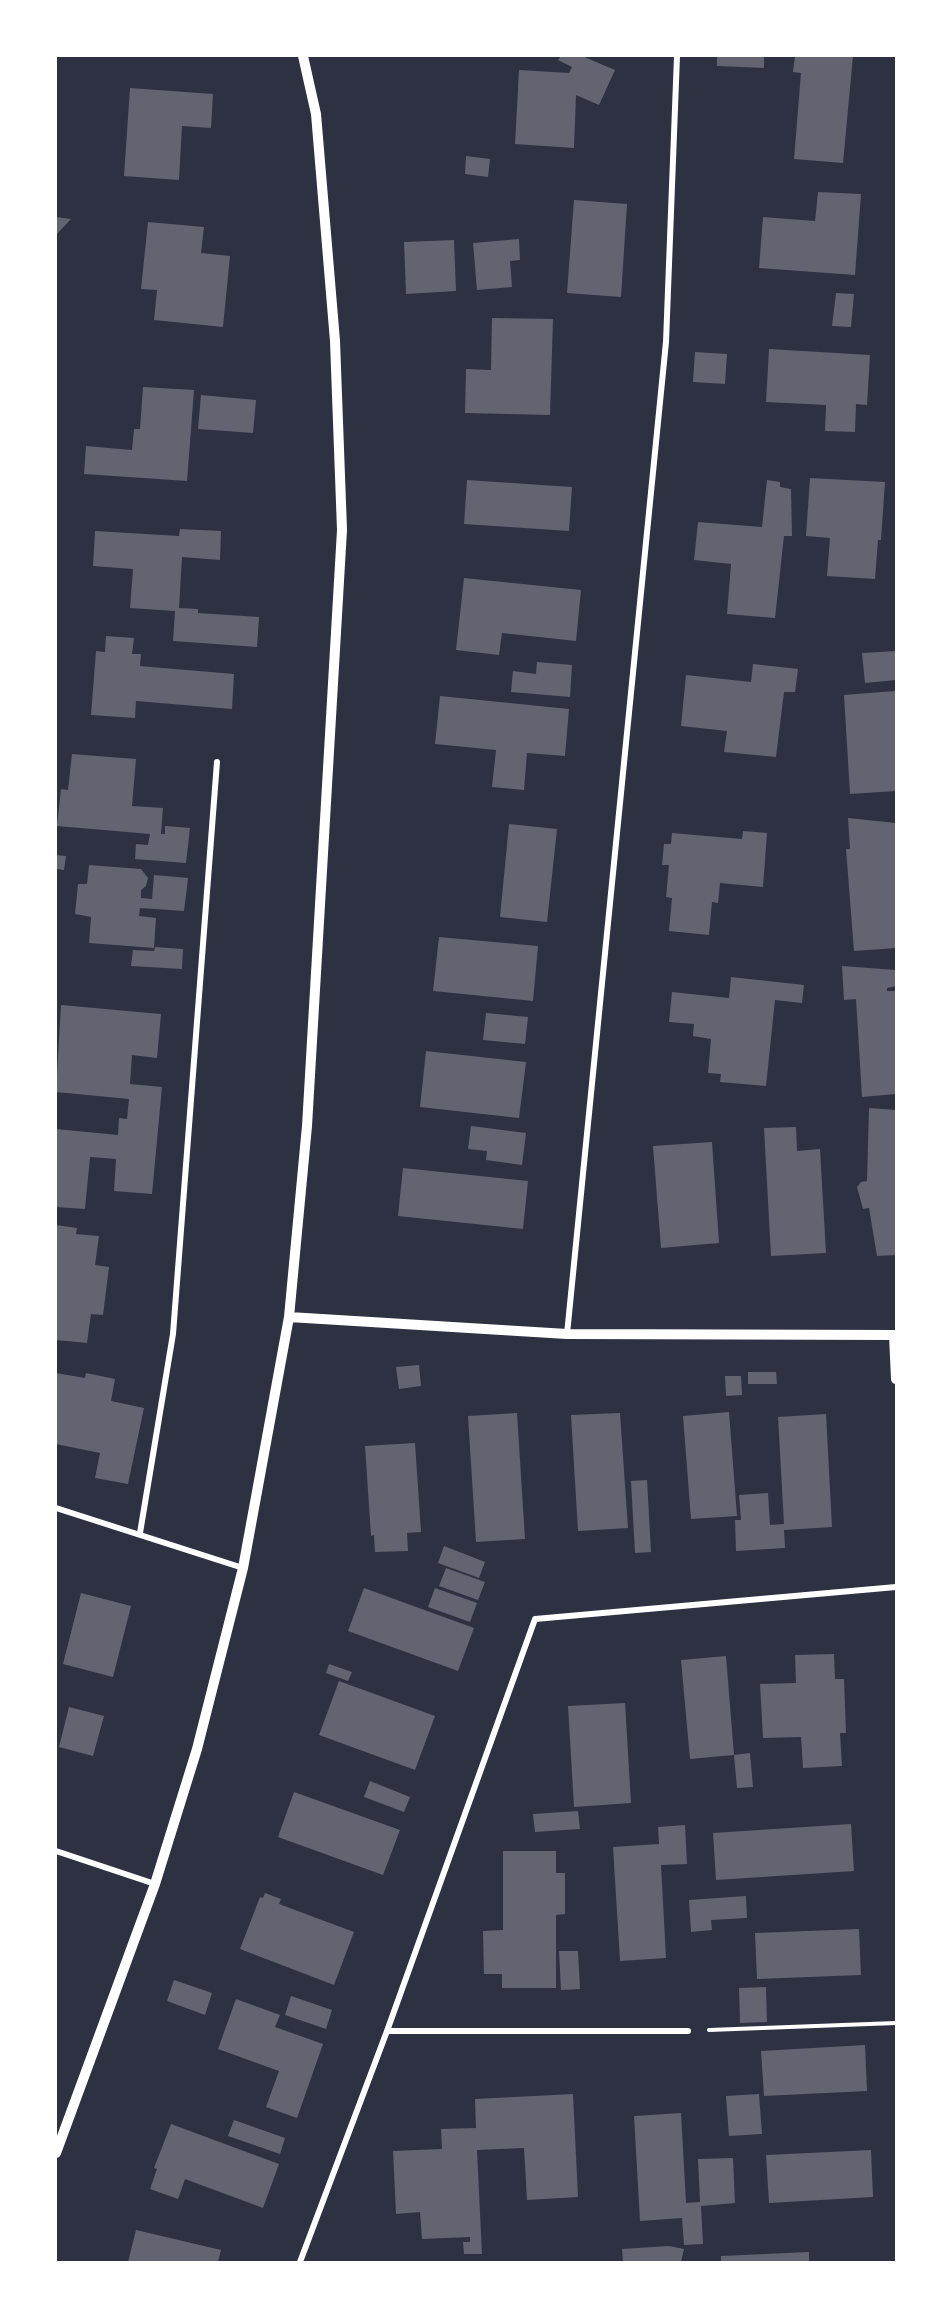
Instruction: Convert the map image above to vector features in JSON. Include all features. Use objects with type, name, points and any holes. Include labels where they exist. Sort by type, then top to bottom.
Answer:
[{"type":"street","points":[[56,2153],[155,1884],[198,1749],[243,1568],[289,1317],[307,1126],[342,530],[337,361],[316,114],[303,56]]},
{"type":"street","points":[[567,1334],[666,342],[677,56]]},
{"type":"street","points":[[140,1533],[173,1334],[217,762]]},
{"type":"street","points":[[289,1317],[567,1334],[895,1335],[897,1379]]},
{"type":"street","points":[[56,1508],[140,1533],[243,1568]]},
{"type":"street","points":[[300,2262],[387,2031],[536,1619],[897,1587]]},
{"type":"street","points":[[56,1851],[155,1884]]},
{"type":"street","points":[[387,2031],[688,2031]]},
{"type":"path","points":[[688,2031],[897,2023]]},
{"type":"building","points":[[561,56],[582,56],[615,70],[599,105],[576,95],[574,148],[515,144],[519,70],[569,73],[572,67],[558,60]]},
{"type":"building","points":[[717,56],[764,56],[764,68],[717,66]]},
{"type":"building","points":[[795,56],[853,56],[843,163],[794,159],[801,73],[793,72]]},
{"type":"building","points":[[130,88],[213,94],[211,128],[182,126],[179,180],[124,176]]},
{"type":"building","points":[[466,156],[490,159],[488,177],[465,174]]},
{"type":"building","points":[[818,192],[861,194],[855,275],[759,268],[763,217],[815,221]]},
{"type":"building","points":[[574,200],[627,204],[621,297],[567,293]]},
{"type":"building","points":[[56,217],[71,219],[56,235]]},
{"type":"building","points":[[148,222],[204,227],[201,253],[230,256],[223,327],[154,320],[157,290],[141,289]]},
{"type":"building","points":[[519,239],[520,260],[510,261],[512,287],[477,290],[473,243]]},
{"type":"building","points":[[454,240],[456,291],[406,294],[404,242]]},
{"type":"building","points":[[836,293],[854,294],[851,327],[832,326]]},
{"type":"building","points":[[492,318],[553,319],[550,415],[465,413],[466,369],[491,370]]},
{"type":"building","points":[[769,349],[870,355],[867,405],[856,404],[855,432],[825,431],[826,405],[766,402]]},
{"type":"building","points":[[695,352],[727,354],[725,384],[693,382]]},
{"type":"building","points":[[143,387],[194,390],[187,481],[84,474],[86,446],[132,450],[134,429],[140,429]]},
{"type":"building","points":[[201,395],[256,400],[253,433],[198,429]]},
{"type":"building","points":[[810,478],[885,482],[881,540],[878,540],[875,579],[827,576],[830,538],[806,536]]},
{"type":"building","points":[[467,480],[572,487],[569,531],[464,524]]},
{"type":"building","points":[[767,480],[780,482],[780,487],[791,489],[792,536],[784,536],[775,618],[727,614],[731,564],[694,560],[698,522],[762,527]]},
{"type":"building","points":[[180,529],[221,531],[220,560],[182,557],[179,608],[198,609],[198,613],[259,617],[257,647],[173,641],[175,611],[130,608],[133,569],[93,566],[95,531],[179,536]]},
{"type":"building","points":[[464,578],[581,590],[576,641],[502,633],[499,655],[456,650]]},
{"type":"building","points":[[106,636],[134,638],[132,654],[141,654],[140,666],[234,674],[232,709],[136,701],[135,718],[91,715],[96,651],[105,652]]},
{"type":"building","points":[[896,651],[896,680],[865,683],[862,653]]},
{"type":"building","points":[[537,662],[572,665],[570,697],[511,692],[513,671],[536,674]]},
{"type":"building","points":[[753,664],[798,669],[795,692],[784,692],[776,757],[724,752],[727,731],[681,726],[686,675],[751,682]]},
{"type":"building","points":[[895,691],[896,791],[850,794],[844,695]]},
{"type":"building","points":[[440,696],[569,709],[565,756],[527,753],[524,790],[492,787],[496,750],[435,744]]},
{"type":"building","points":[[72,754],[136,759],[132,806],[163,808],[161,834],[165,834],[165,826],[190,828],[186,863],[135,859],[136,844],[148,845],[150,834],[57,826],[61,789],[68,790]]},
{"type":"building","points":[[848,818],[896,823],[896,948],[854,951],[846,849],[850,849]]},
{"type":"building","points":[[509,824],[557,829],[547,922],[500,917]]},
{"type":"building","points":[[743,831],[767,833],[763,887],[720,883],[718,903],[712,902],[709,935],[669,931],[672,898],[666,897],[669,865],[662,865],[664,844],[671,844],[672,833],[742,839]]},
{"type":"building","points":[[56,855],[66,856],[64,870],[56,869]]},
{"type":"building","points":[[89,865],[141,869],[148,878],[146,886],[141,890],[141,898],[152,899],[154,875],[188,878],[184,911],[140,908],[139,916],[156,918],[154,948],[89,943],[91,917],[75,914],[78,884],[87,884]]},
{"type":"building","points":[[439,937],[538,946],[533,1001],[433,991]]},
{"type":"building","points":[[155,947],[183,949],[182,969],[131,966],[133,950],[154,951]]},
{"type":"building","points":[[842,966],[896,970],[896,986],[887,988],[887,991],[896,991],[896,1094],[862,1097],[856,999],[844,1000]]},
{"type":"building","points":[[731,977],[804,985],[802,1003],[775,1000],[766,1086],[720,1082],[721,1074],[708,1073],[711,1039],[693,1036],[694,1024],[669,1022],[672,992],[729,998]]},
{"type":"building","points":[[61,1005],[161,1014],[157,1058],[132,1055],[130,1084],[162,1087],[152,1194],[114,1191],[116,1159],[90,1157],[85,1209],[56,1207],[56,1129],[118,1135],[119,1118],[127,1119],[129,1099],[56,1092]]},
{"type":"building","points":[[486,1013],[528,1017],[525,1044],[483,1040]]},
{"type":"building","points":[[426,1051],[526,1062],[519,1118],[420,1107]]},
{"type":"building","points":[[869,1108],[896,1110],[896,1255],[877,1256],[869,1208],[863,1209],[857,1187],[861,1182],[867,1181]]},
{"type":"building","points":[[471,1126],[526,1133],[522,1165],[486,1160],[487,1151],[468,1149]]},
{"type":"building","points":[[796,1127],[797,1151],[820,1149],[826,1253],[771,1256],[764,1128]]},
{"type":"building","points":[[712,1142],[719,1243],[661,1248],[653,1146]]},
{"type":"building","points":[[403,1168],[528,1181],[523,1229],[398,1216]]},
{"type":"building","points":[[56,1225],[77,1228],[76,1234],[99,1236],[95,1265],[109,1267],[103,1315],[91,1314],[87,1343],[56,1340]]},
{"type":"building","points":[[419,1365],[421,1386],[399,1389],[396,1367]]},
{"type":"building","points":[[748,1372],[776,1372],[777,1384],[748,1384]]},
{"type":"building","points":[[56,1373],[85,1378],[86,1373],[115,1379],[111,1401],[144,1408],[128,1484],[95,1478],[100,1453],[56,1444]]},
{"type":"building","points":[[725,1376],[741,1376],[742,1395],[726,1396]]},
{"type":"building","points":[[729,1412],[737,1516],[691,1519],[683,1416]]},
{"type":"building","points":[[517,1413],[525,1539],[476,1542],[468,1416]]},
{"type":"building","points":[[620,1413],[628,1528],[578,1531],[571,1415]]},
{"type":"building","points":[[826,1414],[832,1527],[784,1530],[785,1548],[736,1551],[735,1520],[741,1520],[739,1495],[768,1493],[770,1525],[784,1524],[778,1417]]},
{"type":"building","points":[[415,1443],[421,1532],[407,1533],[408,1551],[375,1552],[374,1535],[371,1536],[365,1446]]},
{"type":"building","points":[[647,1480],[651,1552],[635,1553],[631,1481]]},
{"type":"building","points":[[444,1546],[485,1562],[479,1578],[438,1563]]},
{"type":"building","points":[[446,1568],[485,1582],[478,1600],[439,1586]]},
{"type":"building","points":[[364,1588],[474,1628],[458,1671],[348,1631]]},
{"type":"building","points":[[435,1588],[477,1603],[470,1622],[428,1607]]},
{"type":"building","points":[[81,1593],[131,1606],[113,1677],[63,1664]]},
{"type":"building","points":[[834,1654],[835,1679],[844,1679],[846,1733],[840,1733],[842,1766],[803,1768],[801,1737],[763,1738],[760,1684],[796,1683],[795,1655]]},
{"type":"building","points":[[726,1656],[734,1755],[690,1759],[681,1660]]},
{"type":"building","points":[[329,1664],[352,1672],[348,1681],[326,1673]]},
{"type":"building","points":[[339,1681],[435,1716],[415,1770],[319,1735]]},
{"type":"building","points":[[625,1703],[631,1803],[574,1807],[568,1706]]},
{"type":"building","points":[[69,1707],[104,1716],[93,1756],[59,1747]]},
{"type":"building","points":[[750,1753],[753,1787],[737,1788],[734,1755]]},
{"type":"building","points":[[370,1781],[410,1797],[404,1812],[364,1797]]},
{"type":"building","points":[[294,1792],[400,1830],[383,1875],[278,1837]]},
{"type":"building","points":[[578,1811],[580,1829],[535,1832],[533,1814]]},
{"type":"building","points":[[851,1824],[854,1871],[716,1880],[713,1833]]},
{"type":"building","points":[[685,1825],[687,1864],[661,1865],[666,1958],[620,1961],[613,1847],[659,1844],[658,1827]]},
{"type":"building","points":[[503,1851],[556,1851],[556,1873],[565,1873],[565,1914],[556,1915],[556,1988],[502,1988],[502,1974],[484,1974],[483,1931],[503,1930]]},
{"type":"building","points":[[265,1893],[281,1899],[279,1904],[354,1932],[334,1985],[240,1949],[260,1897],[263,1898]]},
{"type":"building","points":[[746,1896],[747,1918],[711,1920],[712,1930],[691,1932],[689,1900]]},
{"type":"building","points":[[859,1929],[861,1975],[757,1979],[755,1933]]},
{"type":"building","points":[[559,1951],[578,1951],[580,1989],[561,1990]]},
{"type":"building","points":[[174,1980],[212,1993],[205,2015],[167,2001]]},
{"type":"building","points":[[766,1987],[767,2022],[740,2023],[739,1988]]},
{"type":"building","points":[[291,1996],[332,2010],[326,2029],[285,2015]]},
{"type":"building","points":[[236,1999],[280,2015],[275,2027],[323,2044],[297,2118],[266,2107],[279,2071],[218,2049]]},
{"type":"building","points":[[865,2045],[867,2091],[764,2096],[761,2051]]},
{"type":"building","points":[[573,2094],[578,2197],[527,2200],[524,2148],[477,2150],[482,2254],[464,2254],[463,2242],[470,2242],[470,2237],[422,2239],[420,2212],[396,2214],[393,2151],[442,2149],[441,2129],[476,2128],[475,2099]]},
{"type":"building","points":[[759,2094],[762,2134],[729,2136],[726,2096]]},
{"type":"building","points":[[681,2113],[686,2203],[700,2202],[698,2159],[733,2158],[735,2203],[701,2206],[703,2244],[684,2245],[682,2218],[640,2221],[634,2116]]},
{"type":"building","points":[[234,2120],[285,2138],[280,2154],[228,2136]]},
{"type":"building","points":[[171,2124],[279,2164],[263,2208],[185,2179],[178,2199],[150,2189],[157,2169],[154,2168]]},
{"type":"building","points":[[871,2150],[873,2197],[769,2203],[766,2155]]},
{"type":"building","points":[[136,2230],[221,2250],[218,2262],[128,2262]]},
{"type":"building","points":[[669,2246],[684,2249],[681,2262],[623,2262],[622,2249]]},
{"type":"building","points":[[809,2252],[809,2262],[721,2262],[721,2256]]}]
